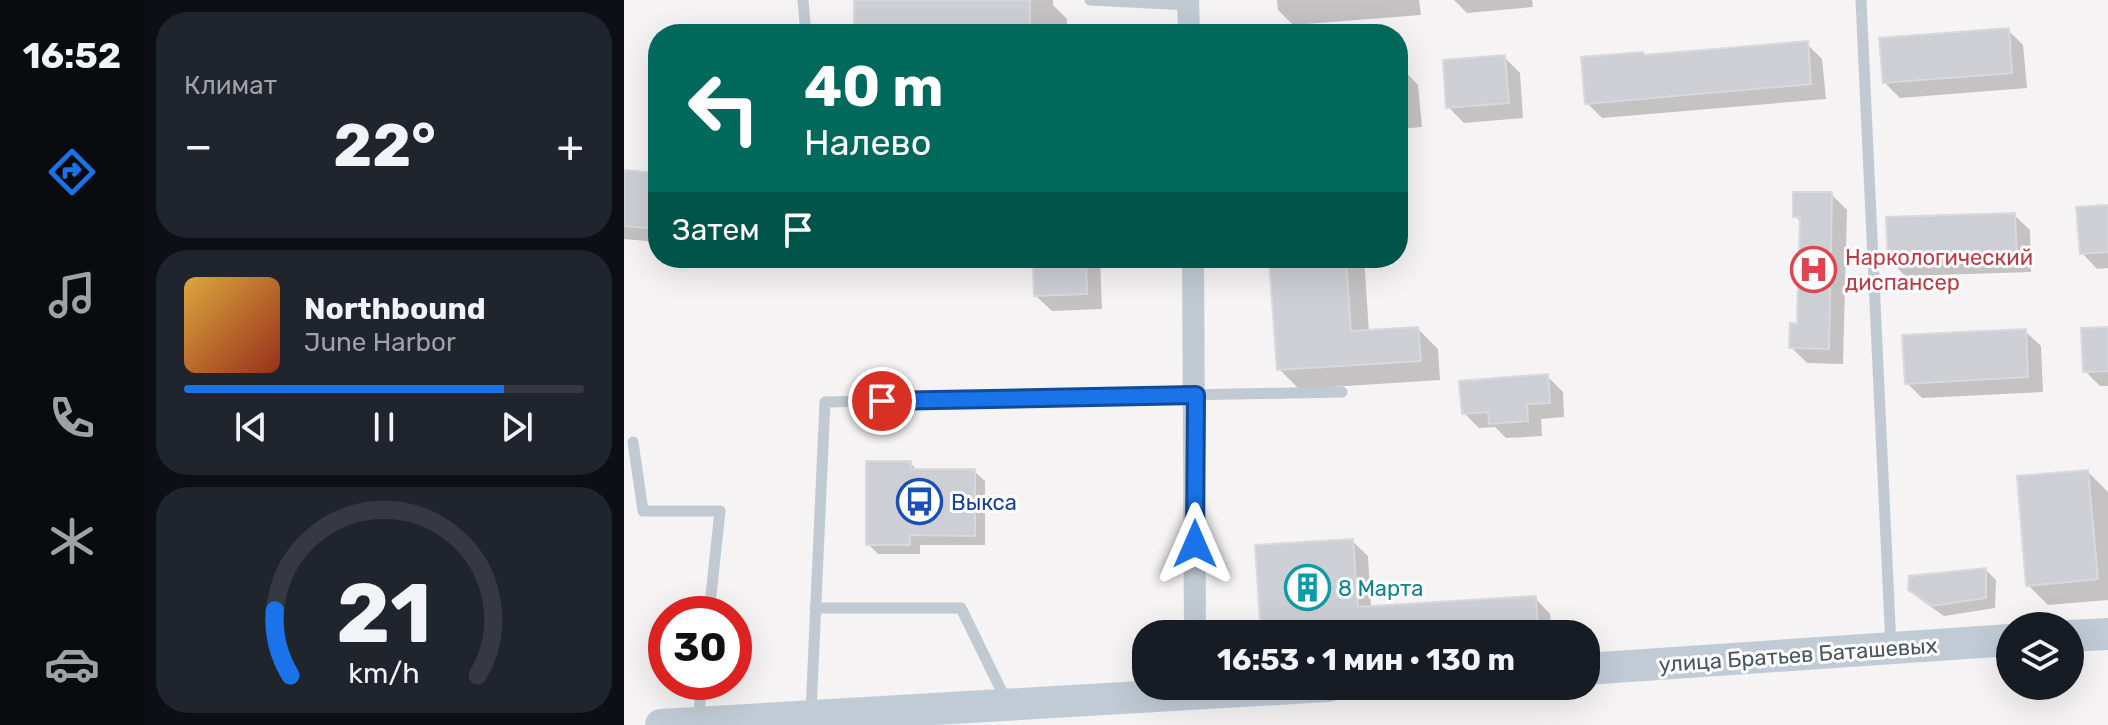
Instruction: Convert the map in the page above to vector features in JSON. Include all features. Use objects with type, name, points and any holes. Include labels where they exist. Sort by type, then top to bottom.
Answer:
[{"type":"street","points":[[1188,2],[1189,24]]},
{"type":"street","points":[[1193,268],[1195,620]]},
{"type":"street","points":[[2084,635],[2108,634]]},
{"type":"street","name":"улица Братьев Баташевых","points":[[1600,668],[1996,641]]},
{"type":"street","points":[[661,725],[1132,695]]},
{"type":"lane","points":[[803,0],[805,24]]},
{"type":"lane","points":[[1090,0],[1188,2]]},
{"type":"lane","points":[[1861,0],[1891,649]]},
{"type":"lane","points":[[811,715],[825,402],[1342,392]]},
{"type":"lane","points":[[633,442],[643,511],[720,511],[711,596]]},
{"type":"lane","points":[[815,608],[961,608],[1008,705]]},
{"type":"lane","points":[[698,723],[700,700]]},
{"type":"building","points":[[854,0],[1030,0],[1030,24],[854,24]]},
{"type":"building","points":[[2009,28],[2012,73],[1883,83],[1879,38]]},
{"type":"building","points":[[1808,41],[1811,84],[1585,104],[1581,57],[1643,52],[1644,55]]},
{"type":"building","points":[[1505,55],[1509,103],[1446,108],[1443,60]]},
{"type":"building","points":[[624,170],[648,172],[648,228],[624,226]]},
{"type":"building","name":"Наркологический диспансер","points":[[1793,192],[1832,192],[1829,349],[1789,348],[1790,323],[1797,324],[1800,217],[1793,217]]},
{"type":"building","points":[[2108,205],[2108,252],[2080,254],[2076,207]]},
{"type":"building","points":[[2015,213],[2017,257],[1888,261],[1886,217]]},
{"type":"building","points":[[1033,268],[1086,268],[1087,294],[1034,296]]},
{"type":"building","points":[[1270,268],[1347,268],[1351,331],[1418,327],[1421,361],[1277,370]]},
{"type":"building","points":[[2108,327],[2108,371],[2083,372],[2081,328]]},
{"type":"building","points":[[2026,329],[2028,377],[1905,384],[1902,335]]},
{"type":"building","points":[[1548,374],[1550,403],[1527,404],[1528,421],[1489,424],[1488,412],[1462,414],[1459,381]]},
{"type":"building","name":"Выкса","points":[[866,461],[911,461],[911,469],[975,469],[975,536],[910,535],[910,545],[866,545]]},
{"type":"building","points":[[2088,470],[2098,579],[2026,586],[2017,476]]},
{"type":"building","name":"8 Марта","points":[[1353,539],[1358,607],[1536,596],[1538,620],[1260,620],[1255,545]]},
{"type":"building","points":[[1986,568],[1986,598],[1932,606],[1908,590],[1909,576]]},
{"type":"place","name":"Наркологический диспансер","points":[[1814,270]]},
{"type":"place","name":"Выкса","points":[[920,502]]},
{"type":"place","name":"8 Марта","points":[[1307,588]]},
{"type":"route","points":[[882,401],[1196,395],[1195,544]]}]
